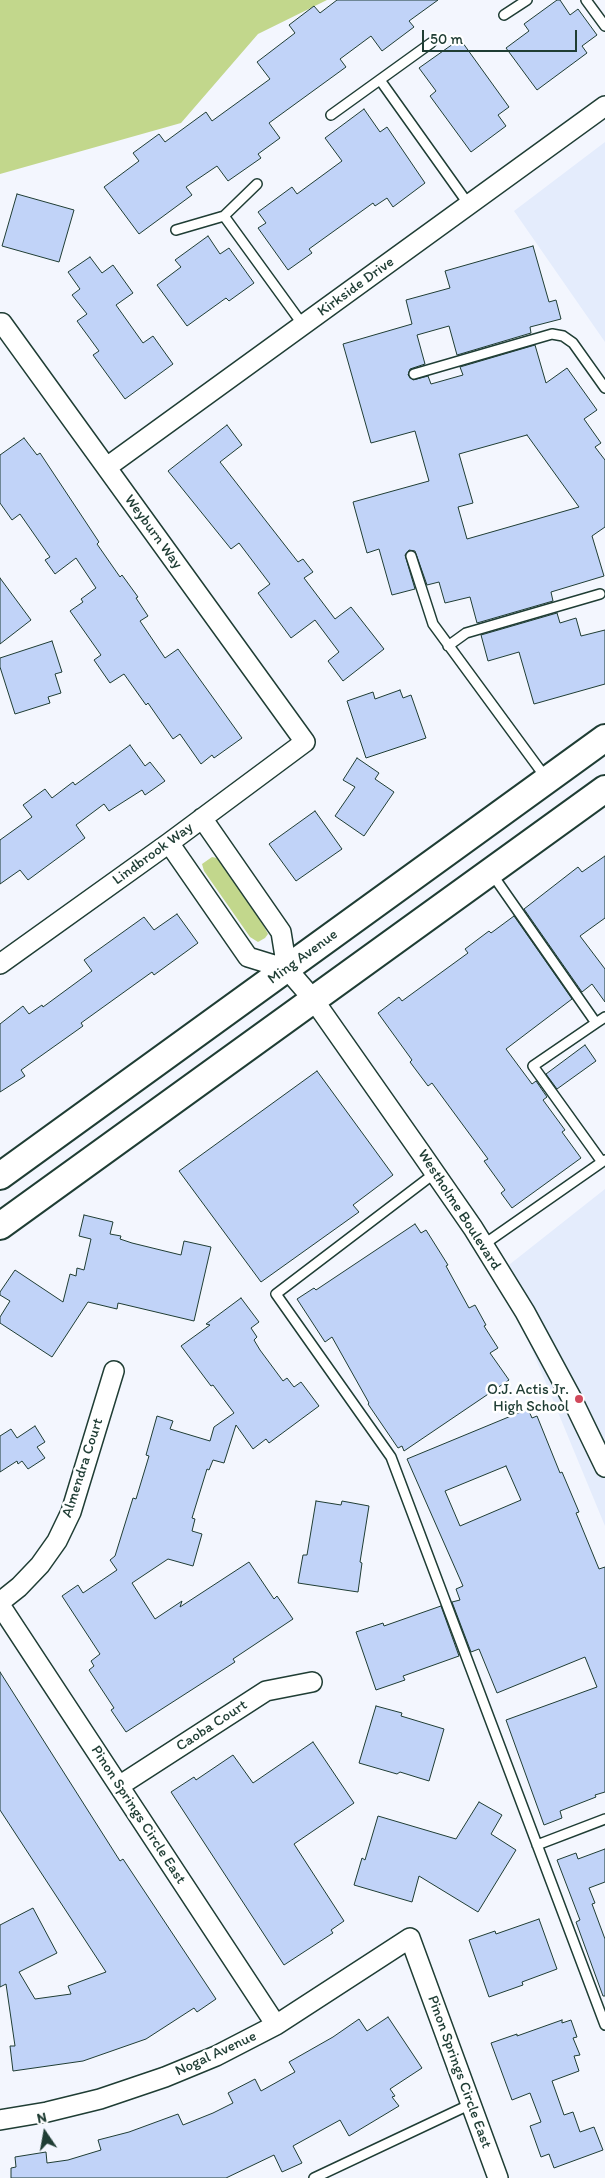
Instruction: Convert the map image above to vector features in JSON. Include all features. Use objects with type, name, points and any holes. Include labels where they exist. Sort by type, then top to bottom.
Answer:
[{"type":"main road","name":"Ming Avenue","points":[[0,1176],[605,738]]},
{"type":"main road","points":[[0,1226],[605,789]]},
{"type":"street","name":"Kirkside Drive","points":[[106,468],[605,106]]},
{"type":"street","name":"Weyburn Way","points":[[1,323],[305,742]]},
{"type":"street","name":"Lindbrook Way","points":[[0,964],[169,843],[305,742]]},
{"type":"street","points":[[169,843],[248,957],[286,969],[281,932],[202,818]]},
{"type":"street","name":"Westholme Boulevard","points":[[286,969],[313,999],[483,1245],[525,1312],[572,1399],[605,1467]]},
{"type":"street","name":"Almendra Court","points":[[0,1603],[20,1587],[40,1566],[57,1541],[72,1512],[114,1371]]},
{"type":"street","name":"Pinon Springs Circle East","points":[[0,1603],[276,2024]]},
{"type":"street","name":"Caoba Court","points":[[119,1786],[266,1691],[312,1682]]},
{"type":"street","name":"Pinon Springs Circle East","points":[[410,1938],[498,2178]]},
{"type":"street","name":"Nogal Avenue","points":[[0,2120],[46,2112],[100,2099],[165,2077],[216,2056],[276,2024],[410,1938]]},
{"type":"lane","points":[[504,15],[527,0]]},
{"type":"lane","points":[[586,0],[605,26]]},
{"type":"lane","points":[[330,115],[431,43]]},
{"type":"lane","points":[[380,80],[468,205]]},
{"type":"lane","points":[[176,230],[224,216],[257,184]]},
{"type":"lane","points":[[224,216],[303,325]]},
{"type":"lane","points":[[414,374],[552,334],[563,336],[573,343],[605,388]]},
{"type":"lane","points":[[411,556],[433,624],[548,780]]},
{"type":"lane","points":[[448,646],[466,633],[600,594]]},
{"type":"lane","points":[[490,871],[596,1023]]},
{"type":"lane","points":[[483,1245],[603,1161],[533,1066],[605,1017]]},
{"type":"lane","points":[[435,1173],[276,1294],[390,1457],[605,2025]]},
{"type":"lane","points":[[537,1845],[605,1819]]},
{"type":"lane","points":[[314,2178],[471,2104]]},
{"type":"shaded area","points":[[605,142],[605,342],[514,211]]},
{"type":"shaded area","name":"O.J. Actis Jr. High School","points":[[605,1189],[605,1526],[500,1272]]},
{"type":"green space","points":[[0,0],[327,0],[258,34],[181,123],[0,174]]},
{"type":"green space","points":[[212,857],[217,858],[251,902],[268,934],[265,938],[258,942],[250,937],[204,871],[202,864]]},
{"type":"building","points":[[337,0],[438,0],[409,21],[414,27],[382,51],[371,36],[340,59],[346,67],[269,123],[280,138],[258,154],[261,158],[228,181],[217,166],[186,187],[192,195],[139,234],[104,187],[139,161],[133,153],[159,134],[165,142],[206,112],[212,121],[270,79],[257,62],[295,33],[289,25],[314,6],[320,13]]},
{"type":"building","points":[[557,0],[560,0],[570,15],[578,9],[597,35],[582,46],[587,53],[537,90],[506,48],[529,31],[524,24]]},
{"type":"building","points":[[460,39],[509,107],[498,115],[506,126],[471,152],[430,96],[436,91],[419,68]]},
{"type":"building","points":[[364,109],[380,132],[387,127],[425,183],[393,207],[387,198],[375,206],[373,203],[309,249],[312,253],[288,270],[258,228],[266,223],[258,212],[292,187],[297,194],[342,161],[325,138]]},
{"type":"building","points":[[17,194],[74,210],[59,262],[2,246]]},
{"type":"building","points":[[208,236],[220,254],[229,248],[254,283],[229,301],[226,298],[187,326],[157,285],[181,267],[175,260]]},
{"type":"building","points":[[533,246],[549,302],[556,300],[561,319],[530,327],[531,333],[457,355],[449,326],[417,335],[425,364],[410,369],[408,375],[413,380],[428,376],[431,384],[463,375],[460,367],[535,345],[546,383],[567,368],[597,410],[584,419],[601,443],[595,447],[605,460],[605,527],[592,536],[604,576],[551,592],[553,601],[477,623],[470,597],[445,603],[439,582],[427,585],[415,551],[409,550],[405,555],[415,589],[392,595],[379,549],[367,553],[353,502],[429,481],[415,431],[371,443],[343,344],[412,324],[406,300],[450,288],[445,271]],"holes":[[[527,435],[579,507],[467,539],[458,507],[473,503],[459,454]]]},
{"type":"building","points":[[90,257],[102,273],[113,265],[133,293],[116,305],[143,343],[153,336],[173,364],[125,399],[93,355],[99,351],[77,321],[87,314],[72,295],[80,289],[68,272]]},
{"type":"building","points":[[227,425],[242,445],[220,462],[298,562],[303,559],[313,572],[304,578],[335,619],[351,607],[384,649],[343,681],[328,661],[339,652],[315,620],[291,638],[258,593],[270,584],[239,543],[231,549],[168,471]]},
{"type":"building","points":[[24,438],[37,455],[40,453],[99,542],[97,544],[120,577],[122,575],[138,597],[136,598],[148,616],[140,621],[165,658],[178,649],[242,738],[214,758],[212,755],[201,764],[180,734],[173,739],[148,703],[146,705],[124,674],[110,683],[94,660],[101,655],[70,611],[83,602],[81,599],[96,588],[76,558],[55,574],[45,560],[50,557],[20,514],[12,520],[0,503],[0,455]]},
{"type":"building","points":[[0,578],[31,620],[0,644]]},
{"type":"building","points":[[557,613],[560,623],[576,618],[581,636],[605,630],[605,684],[534,704],[519,652],[488,661],[481,635]]},
{"type":"building","points":[[52,641],[62,672],[55,674],[61,693],[48,697],[50,703],[15,714],[0,667],[0,658]]},
{"type":"building","points":[[400,690],[403,698],[411,695],[426,738],[366,758],[347,701],[373,692],[375,699]]},
{"type":"building","points":[[130,745],[145,766],[150,762],[165,781],[145,795],[142,790],[109,811],[104,804],[76,825],[85,838],[28,880],[20,870],[0,884],[0,840],[32,817],[23,805],[45,789],[52,798],[73,782],[75,785]]},
{"type":"building","points":[[357,758],[379,773],[375,779],[394,792],[364,836],[335,816],[355,787],[343,780]]},
{"type":"building","points":[[315,811],[342,849],[296,881],[269,844]]},
{"type":"building","points":[[605,856],[605,918],[580,936],[605,969],[605,1002],[592,984],[582,992],[524,909],[578,867],[582,872]]},
{"type":"building","points":[[177,914],[198,943],[154,975],[152,972],[81,1023],[83,1026],[21,1070],[25,1076],[0,1092],[0,1024],[23,1006],[29,1014],[42,1005],[43,1007],[92,971],[84,960],[144,917],[154,930]]},
{"type":"building","points":[[514,916],[572,999],[506,1049],[532,1084],[536,1081],[547,1097],[543,1100],[565,1130],[562,1132],[581,1158],[512,1208],[501,1193],[505,1190],[484,1161],[488,1159],[432,1083],[428,1086],[378,1013],[399,997],[402,1001],[468,953],[465,949],[489,931],[491,933]]},
{"type":"building","points":[[585,1045],[596,1061],[557,1089],[546,1074]]},
{"type":"building","points":[[317,1071],[393,1175],[353,1205],[359,1212],[261,1282],[179,1171]]},
{"type":"building","points":[[84,1215],[113,1222],[110,1234],[121,1236],[120,1239],[132,1243],[181,1255],[184,1241],[211,1247],[194,1321],[118,1303],[117,1309],[88,1302],[52,1357],[0,1323],[0,1317],[10,1301],[0,1295],[0,1292],[15,1270],[63,1302],[70,1274],[76,1276],[77,1268],[84,1270],[91,1239],[79,1236]]},
{"type":"building","points":[[415,1224],[421,1233],[426,1230],[448,1265],[446,1266],[469,1308],[475,1305],[486,1325],[484,1326],[498,1348],[490,1353],[509,1380],[404,1451],[402,1446],[398,1448],[368,1404],[332,1337],[325,1342],[297,1299],[314,1288],[316,1290]]},
{"type":"building","points":[[241,1298],[259,1322],[251,1328],[257,1337],[254,1340],[260,1350],[283,1381],[287,1378],[294,1387],[301,1382],[319,1406],[269,1443],[266,1439],[253,1449],[236,1425],[224,1463],[213,1460],[209,1470],[207,1469],[192,1518],[195,1519],[192,1531],[202,1534],[193,1566],[168,1559],[132,1583],[155,1619],[182,1601],[180,1607],[249,1562],[274,1599],[277,1596],[293,1619],[233,1659],[235,1662],[126,1732],[111,1710],[114,1708],[89,1670],[94,1666],[91,1661],[100,1654],[62,1596],[78,1585],[83,1593],[117,1570],[110,1560],[115,1556],[133,1498],[136,1499],[149,1456],[146,1455],[157,1416],[173,1421],[170,1429],[210,1441],[214,1427],[234,1413],[181,1346],[210,1325],[206,1324]]},
{"type":"building","points":[[528,1409],[532,1418],[537,1416],[560,1473],[562,1472],[579,1512],[576,1513],[599,1569],[605,1567],[605,1792],[560,1811],[562,1818],[544,1825],[506,1720],[597,1687],[585,1657],[497,1693],[479,1649],[471,1652],[452,1602],[460,1600],[456,1589],[463,1586],[407,1459]],"holes":[[[506,1466],[521,1500],[460,1526],[445,1491]]]},
{"type":"building","points":[[35,1426],[45,1442],[37,1447],[45,1458],[28,1469],[22,1461],[18,1464],[17,1461],[0,1472],[0,1436],[11,1429],[17,1438]]},
{"type":"building","points":[[316,1501],[341,1505],[342,1501],[369,1506],[360,1562],[362,1563],[358,1592],[298,1583],[303,1555],[307,1555]]},
{"type":"building","points":[[441,1606],[459,1656],[403,1676],[405,1680],[376,1690],[356,1632],[383,1623],[384,1626]]},
{"type":"building","points":[[0,1672],[120,1861],[123,1859],[216,1999],[197,2012],[194,2008],[146,2039],[83,2061],[13,2071],[10,2046],[15,2046],[6,1984],[0,1987],[0,1925],[33,1908],[57,1953],[19,1972],[35,1999],[71,1994],[68,1986],[106,1972],[0,1810]]},
{"type":"building","points":[[376,1706],[402,1713],[401,1716],[444,1729],[429,1781],[359,1763]]},
{"type":"building","points":[[313,1742],[354,1803],[294,1844],[344,1921],[331,1930],[333,1933],[284,1965],[171,1792],[194,1777],[196,1780],[233,1755],[253,1783]]},
{"type":"building","points":[[479,1802],[502,1815],[491,1834],[516,1850],[478,1912],[419,1876],[412,1902],[354,1885],[362,1858],[365,1860],[378,1816],[456,1839]]},
{"type":"building","points":[[605,1849],[605,1882],[589,1888],[595,1903],[592,1904],[605,1939],[605,1996],[603,1996],[576,1922],[580,1920],[557,1860],[576,1853],[578,1859]]},
{"type":"building","points":[[539,1919],[557,1969],[522,1982],[523,1985],[489,1997],[469,1940],[495,1931],[496,1934]]},
{"type":"building","points":[[388,2017],[422,2068],[390,2089],[395,2096],[392,2097],[399,2106],[349,2136],[340,2120],[293,2146],[302,2163],[282,2172],[274,2155],[226,2178],[11,2178],[11,2168],[16,2167],[15,2157],[46,2152],[47,2163],[68,2160],[101,2150],[98,2140],[129,2132],[178,2114],[183,2125],[213,2113],[233,2103],[228,2093],[255,2079],[261,2091],[295,2072],[289,2062],[333,2037],[359,2019],[367,2031]]},
{"type":"building","points":[[562,2020],[562,2023],[571,2020],[577,2037],[573,2038],[580,2055],[574,2056],[579,2071],[552,2081],[564,2115],[573,2112],[580,2132],[594,2127],[603,2150],[554,2168],[549,2154],[541,2157],[530,2126],[541,2122],[530,2093],[512,2100],[491,2043]]},
{"type":"place","name":"O.J. Actis Jr. High School","points":[[579,1399]]}]
